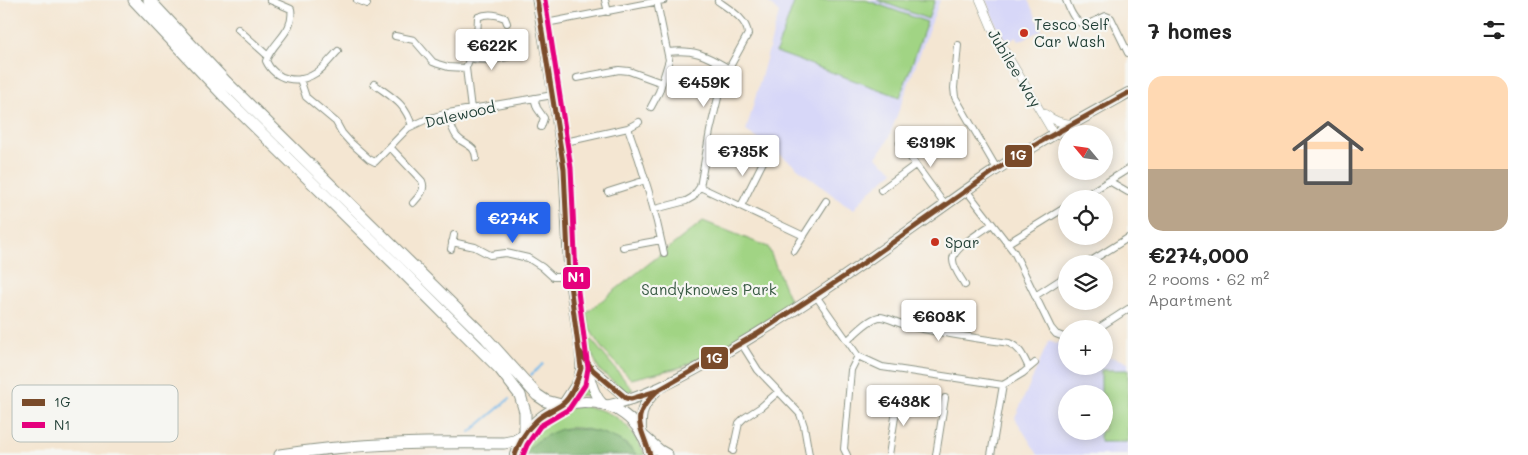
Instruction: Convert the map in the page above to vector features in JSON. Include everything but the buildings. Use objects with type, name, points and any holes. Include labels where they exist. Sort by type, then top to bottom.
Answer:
[{"type":"highway","points":[[134,0],[229,101],[500,369],[520,395],[525,412],[524,434],[514,442],[386,444],[336,447],[280,455]]},
{"type":"highway","points":[[149,0],[226,82],[485,338],[538,395],[546,401],[562,405]]},
{"type":"highway","points":[[642,434],[667,455]]},
{"type":"main road","points":[[537,0],[561,143],[566,191],[569,277],[581,368],[578,381],[562,405]]},
{"type":"main road","points":[[605,405],[631,400],[657,390],[741,343],[816,296],[997,169],[1054,134],[1128,93]]},
{"type":"main road","points":[[580,352],[586,363],[595,394],[605,405]]},
{"type":"main road","points":[[586,363],[631,400]]},
{"type":"main road","points":[[650,455],[642,434],[642,410],[644,404],[657,390]]},
{"type":"main road","points":[[514,455],[524,434],[541,416],[562,405],[589,402],[605,405],[623,415],[642,434]]},
{"type":"street","points":[[270,0],[291,9],[292,12],[291,23],[266,61],[279,76],[286,79],[300,79],[316,73],[338,51]]},
{"type":"street","points":[[357,0],[367,4]]},
{"type":"street","points":[[605,0],[608,12]]},
{"type":"street","points":[[655,210],[686,202],[693,197],[700,187],[722,81],[748,34],[748,28],[742,21],[718,0]]},
{"type":"street","name":"Jubilee Way","points":[[980,0],[994,33],[1054,134]]},
{"type":"street","points":[[1066,0],[1076,19],[1082,24],[1087,24],[1106,16],[1111,18],[1128,53]]},
{"type":"street","points":[[541,24],[660,1],[669,60],[662,84],[651,107]]},
{"type":"street","points":[[471,110],[466,68],[477,38],[478,17],[485,14],[498,15],[505,18],[507,22]]},
{"type":"street","points":[[238,29],[268,56]]},
{"type":"street","points":[[396,36],[414,40],[433,62],[448,68],[466,68]]},
{"type":"street","points":[[958,45],[954,88],[955,97],[997,169]]},
{"type":"street","points":[[668,52],[688,50],[699,53],[728,68]]},
{"type":"street","points":[[469,58],[491,61],[515,55]]},
{"type":"street","points":[[577,78],[619,70],[629,71],[662,84]]},
{"type":"street","name":"Dalewood","points":[[300,79],[306,97],[336,122],[342,133],[374,162],[412,126],[448,113],[553,94]]},
{"type":"street","points":[[374,84],[401,104],[408,112],[412,126]]},
{"type":"street","points":[[534,98],[537,108],[544,118],[542,127]]},
{"type":"street","points":[[1040,109],[1052,120],[1072,124]]},
{"type":"street","points":[[448,113],[457,137],[473,147],[476,152],[476,158]]},
{"type":"street","points":[[561,143],[628,128],[639,122]]},
{"type":"street","points":[[628,128],[655,210],[664,252]]},
{"type":"street","points":[[900,142],[945,205]]},
{"type":"street","points":[[390,147],[422,181],[423,191],[413,203]]},
{"type":"street","points":[[741,206],[764,158]]},
{"type":"street","points":[[881,190],[915,165]]},
{"type":"street","points":[[1094,190],[1128,169]]},
{"type":"street","points":[[608,192],[646,180]]},
{"type":"street","points":[[1109,181],[1128,192]]},
{"type":"street","points":[[700,187],[804,236]]},
{"type":"street","points":[[966,190],[1008,243],[1035,296],[1058,335]]},
{"type":"street","points":[[794,251],[826,201]]},
{"type":"street","points":[[1008,243],[1058,212]]},
{"type":"street","points":[[965,285],[954,265],[953,259],[956,252],[992,224]]},
{"type":"street","points":[[1101,255],[1128,238]]},
{"type":"street","points":[[623,247],[661,240]]},
{"type":"street","points":[[452,242],[475,247],[490,255],[506,253],[528,258],[553,277],[569,277]]},
{"type":"street","points":[[1035,296],[1058,281]]},
{"type":"street","points":[[816,296],[858,356],[882,367],[1003,385],[1035,363]]},
{"type":"street","points":[[1112,320],[1128,310]]},
{"type":"street","points":[[848,340],[866,324],[878,317],[886,318],[894,323],[911,327],[1009,343],[1021,352],[1029,368]]},
{"type":"street","points":[[741,343],[758,370],[800,414],[806,432],[810,455]]},
{"type":"street","points":[[847,455],[844,449],[849,383],[851,370],[858,356]]},
{"type":"street","points":[[991,455],[1003,385]]},
{"type":"street","points":[[733,451],[738,423],[778,392]]},
{"type":"street","points":[[889,455],[898,398]]},
{"type":"street","points":[[936,455],[945,398]]},
{"type":"shaded area","points":[[766,0],[940,0],[887,142],[876,157],[894,171],[869,192],[854,209],[746,131],[779,13]]},
{"type":"shaded area","points":[[986,0],[1028,0],[1042,30],[1019,41],[1016,37],[1008,42],[998,29]]},
{"type":"shaded area","points":[[1049,340],[1055,344],[1058,343],[1058,375],[1113,375],[1113,358],[1128,362],[1128,455],[1038,455],[1015,418]]},
{"type":"green space","points":[[795,0],[866,0],[927,22],[900,97],[776,52]]},
{"type":"green space","points":[[877,0],[935,0],[928,19]]},
{"type":"green space","name":"Sandyknowes Park","points":[[703,221],[768,247],[792,305],[739,338],[682,367],[631,379],[597,342],[586,313]]},
{"type":"green space","points":[[585,332],[633,390],[627,392],[600,371],[590,350]]},
{"type":"green space","points":[[1113,370],[1128,370],[1128,442],[1100,442],[1100,440],[1113,440],[1113,385],[1101,385],[1101,375],[1113,375]]},
{"type":"green space","points":[[583,383],[587,385],[589,396],[576,395]]},
{"type":"green space","points":[[573,406],[598,409],[617,418],[633,433],[645,455],[637,455],[626,444],[604,434],[586,429],[569,428],[559,430],[523,455],[520,455],[527,438],[552,413]]},
{"type":"green space","points":[[562,429],[603,433],[621,442],[637,455],[523,455],[541,439]]},
{"type":"waterway","points":[[531,375],[543,364]]},
{"type":"waterway","points":[[470,432],[509,399]]},
{"type":"transit line","name":"1G","points":[[515,455],[528,429],[541,417],[565,402],[571,394],[581,368],[569,277],[564,169],[537,0]]},
{"type":"transit line","name":"N1","points":[[523,455],[527,445],[540,426],[569,409],[585,385],[588,368],[576,276],[571,168],[545,0]]},
{"type":"transit line","name":"1G","points":[[580,352],[593,370],[626,398],[631,399],[657,391],[757,334],[845,276],[997,169],[1040,142],[1128,93]]},
{"type":"transit line","name":"1G","points":[[650,455],[641,429],[640,415],[648,400],[657,391]]},
{"type":"place","name":"Tesco Self Car Wash","points":[[1024,33]]},
{"type":"place","name":"Spar","points":[[935,242]]}]
